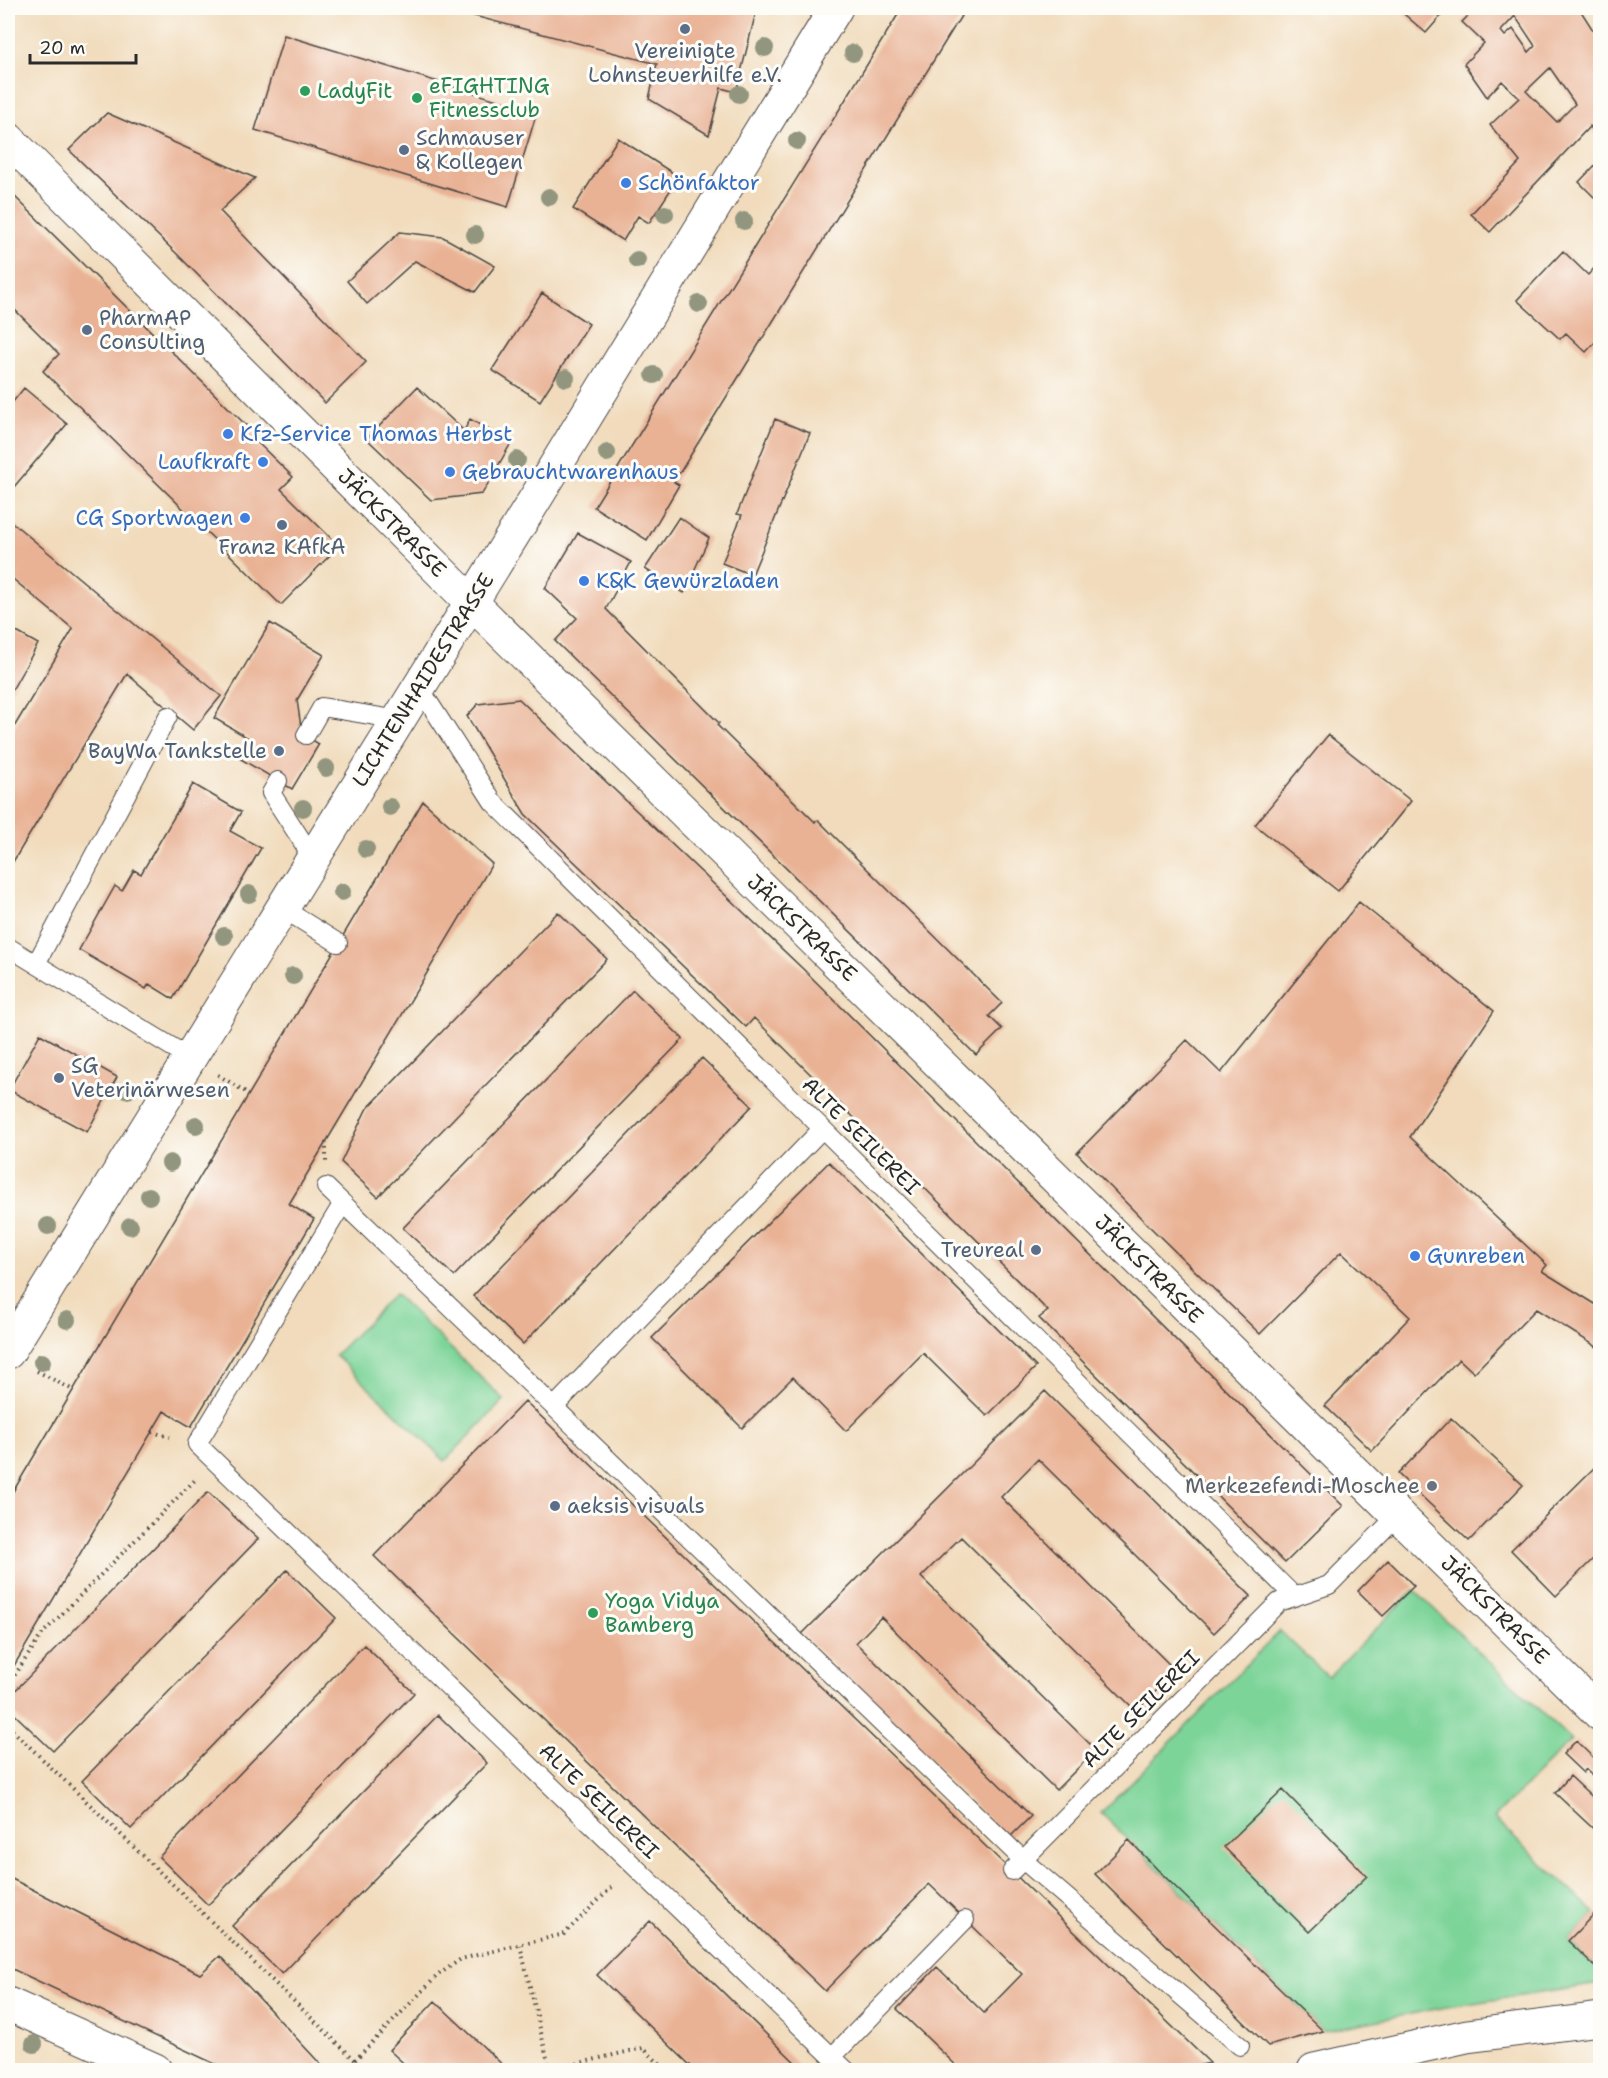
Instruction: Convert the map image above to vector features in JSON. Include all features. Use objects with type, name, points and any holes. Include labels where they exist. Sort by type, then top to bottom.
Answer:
[{"type":"street","name":"LICHTENHAIDESTRASSE","points":[[8,1352],[836,8]]},
{"type":"street","name":"JÄCKSTRASSE","points":[[8,139],[471,602],[1600,1714]]},
{"type":"street","points":[[8,2004],[155,2070]]},
{"type":"street","points":[[1314,2070],[1467,2036],[1600,2019]]},
{"type":"lane","name":"ALTE SEILEREI","points":[[419,687],[493,802],[1294,1597]]},
{"type":"lane","points":[[306,735],[322,707],[399,720]]},
{"type":"lane","points":[[36,964],[168,716]]},
{"type":"lane","points":[[278,781],[271,794],[313,858]]},
{"type":"lane","points":[[282,908],[338,943]]},
{"type":"lane","points":[[8,947],[190,1058]]},
{"type":"lane","points":[[554,1407],[822,1129]]},
{"type":"lane","points":[[326,1187],[554,1407],[1017,1865],[1240,2046]]},
{"type":"lane","name":"ALTE SEILEREI","points":[[343,1203],[197,1444],[846,2070]]},
{"type":"lane","name":"ALTE SEILEREI","points":[[1017,1865],[1279,1602],[1329,1585],[1398,1515]]},
{"type":"lane","points":[[832,2057],[965,1920]]},
{"type":"path","points":[[36,1370],[73,1390]]},
{"type":"path","points":[[8,1685],[43,1633],[214,1461]]},
{"type":"path","points":[[8,1726],[355,2060],[360,2070]]},
{"type":"path","points":[[355,2060],[446,1970],[461,1959],[564,1934],[633,1865]]},
{"type":"path","points":[[520,1945],[549,2070],[642,2048],[666,2070]]},
{"type":"green space","points":[[395,1294],[504,1400],[445,1461],[335,1355]]},
{"type":"green space","points":[[1414,1590],[1571,1740],[1494,1818],[1595,1913],[1568,1941],[1597,1968],[1600,1984],[1447,2007],[1323,2031],[1101,1813],[1280,1631],[1328,1677]]},
{"type":"building","points":[[444,8],[757,8],[736,92],[721,88],[709,135],[649,99],[657,64]]},
{"type":"building","points":[[902,8],[966,8],[674,482],[679,485],[647,540],[594,507]]},
{"type":"building","points":[[1397,8],[1448,8],[1426,33]]},
{"type":"building","points":[[1476,8],[1579,8],[1600,41],[1600,141],[1590,126],[1490,232],[1471,214],[1520,162],[1490,125],[1519,98],[1502,81],[1487,97],[1464,64],[1484,43],[1462,22]],"holes":[[[1515,16],[1535,46],[1529,52],[1513,29],[1505,36],[1501,31]],[[1550,68],[1575,104],[1557,122],[1526,91]]]},
{"type":"building","points":[[284,35],[537,112],[508,207],[255,130]]},
{"type":"building","points":[[107,113],[255,178],[220,211],[366,362],[325,403],[176,253],[69,150]]},
{"type":"building","points":[[618,138],[679,177],[649,223],[638,216],[623,241],[573,209]]},
{"type":"building","points":[[1600,160],[1600,203],[1579,182]]},
{"type":"building","points":[[8,190],[260,439],[257,442],[293,477],[281,489],[339,546],[281,605],[43,371],[59,354],[8,303]]},
{"type":"building","points":[[400,232],[443,237],[495,266],[475,292],[415,261],[367,304],[347,281]]},
{"type":"building","points":[[1563,251],[1588,275],[1600,262],[1600,337],[1586,352],[1566,333],[1560,339],[1517,300]]},
{"type":"building","points":[[542,293],[589,324],[540,401],[492,370]]},
{"type":"building","points":[[417,387],[464,431],[470,419],[511,443],[482,494],[431,500],[367,439]]},
{"type":"building","points":[[24,388],[67,424],[8,494],[8,408]]},
{"type":"building","points":[[775,419],[810,433],[752,575],[722,563],[742,515],[737,514]]},
{"type":"building","points":[[679,517],[709,538],[684,593],[645,569]]},
{"type":"building","points":[[8,519],[221,696],[193,730],[127,674],[8,870],[8,737],[73,629],[8,575]]},
{"type":"building","points":[[578,533],[631,562],[606,609],[719,723],[717,725],[815,822],[818,820],[1002,1003],[989,1016],[1002,1029],[976,1055],[555,641],[577,618],[545,588]]},
{"type":"building","points":[[270,623],[324,655],[297,700],[302,734],[319,744],[292,789],[239,758],[250,739],[214,718]]},
{"type":"building","points":[[8,627],[38,644],[8,697]]},
{"type":"building","points":[[519,699],[803,969],[1343,1506],[1285,1563],[1039,1318],[1048,1311],[754,1018],[746,1027],[525,814],[467,716],[478,704]]},
{"type":"building","points":[[1328,735],[1411,801],[1338,891],[1255,825]]},
{"type":"building","points":[[193,784],[241,812],[230,831],[261,848],[173,999],[149,984],[146,989],[79,950],[115,886],[122,891],[134,870],[141,874]]},
{"type":"building","points":[[423,801],[492,864],[289,1204],[314,1219],[191,1427],[164,1411],[8,1676],[8,1500]]},
{"type":"building","points":[[1359,902],[1494,1011],[1410,1137],[1547,1265],[1542,1271],[1600,1307],[1600,1349],[1536,1309],[1474,1373],[1459,1359],[1372,1451],[1325,1406],[1410,1317],[1341,1252],[1260,1334],[1077,1153],[1187,1040],[1221,1073]]},
{"type":"building","points":[[558,912],[607,959],[378,1197],[341,1162],[366,1110]]},
{"type":"building","points":[[633,990],[683,1039],[454,1276],[403,1228]]},
{"type":"building","points":[[40,1034],[117,1077],[87,1132],[9,1090]]},
{"type":"building","points":[[702,1058],[752,1106],[523,1344],[473,1296]]},
{"type":"building","points":[[829,1162],[1036,1367],[987,1416],[923,1353],[846,1431],[793,1377],[742,1428],[652,1338]]},
{"type":"building","points":[[1045,1391],[1251,1596],[1214,1633],[1038,1459],[1001,1497],[1176,1671],[1136,1711],[961,1537],[921,1577],[1096,1750],[1056,1790],[881,1617],[856,1643],[1031,1816],[1008,1839],[802,1634]]},
{"type":"building","points":[[525,1401],[1210,2063],[1179,2070],[961,2070],[897,2009],[937,1967],[984,2013],[1022,1974],[929,1884],[825,1991],[374,1556]]},
{"type":"building","points":[[1451,1418],[1523,1485],[1469,1541],[1398,1474]]},
{"type":"building","points":[[1600,1462],[1600,1552],[1556,1596],[1511,1550]]},
{"type":"building","points":[[208,1492],[258,1539],[53,1751],[8,1708],[8,1698]]},
{"type":"building","points":[[1388,1560],[1414,1586],[1383,1616],[1358,1591]]},
{"type":"building","points":[[287,1570],[336,1618],[131,1829],[82,1781]]},
{"type":"building","points":[[364,1645],[414,1693],[208,1905],[159,1857]]},
{"type":"building","points":[[438,1715],[487,1763],[282,1974],[232,1926]]},
{"type":"building","points":[[1576,1741],[1600,1764],[1600,1783],[1586,1769],[1583,1773],[1563,1754]]},
{"type":"building","points":[[1570,1776],[1600,1804],[1600,1835],[1555,1793]]},
{"type":"building","points":[[1283,1790],[1367,1876],[1309,1932],[1224,1847]]},
{"type":"building","points":[[1129,1840],[1323,2031],[1268,2046],[1095,1874]]},
{"type":"building","points":[[8,1877],[200,1974],[220,1956],[326,2070],[228,2070],[8,1967]]},
{"type":"building","points":[[1595,1913],[1600,1918],[1600,1964],[1597,1968],[1568,1941]]},
{"type":"building","points":[[650,1921],[803,2070],[695,2070],[597,1975]]},
{"type":"building","points":[[435,2001],[508,2070],[411,2070],[389,2050]]},
{"type":"place","name":"Vereinigte Lohnsteuerhilfe e.V.","points":[[685,29]]},
{"type":"place","name":"LadyFit","points":[[305,91]]},
{"type":"place","name":"eFIGHTING Fitnessclub","points":[[417,98]]},
{"type":"place","name":"Schmauser & Kollegen","points":[[404,150]]},
{"type":"place","name":"Schönfaktor","points":[[626,183]]},
{"type":"place","name":"PharmAP Consulting","points":[[87,330]]},
{"type":"place","name":"Kfz-Service Thomas Herbst","points":[[228,434]]},
{"type":"place","name":"Laufkraft","points":[[263,462]]},
{"type":"place","name":"Gebrauchtwarenhaus","points":[[450,472]]},
{"type":"place","name":"CG Sportwagen","points":[[245,518]]},
{"type":"place","name":"Franz KAfkA","points":[[282,525]]},
{"type":"place","name":"K&K Gewürzladen","points":[[584,581]]},
{"type":"place","name":"BayWa Tankstelle","points":[[279,751]]},
{"type":"place","name":"SG Veterinärwesen","points":[[59,1078]]},
{"type":"place","name":"Treureal","points":[[1036,1250]]},
{"type":"place","name":"Gunreben","points":[[1415,1256]]},
{"type":"place","name":"Merkezefendi-Moschee","points":[[1432,1486]]},
{"type":"place","name":"aeksis visuals","points":[[555,1506]]},
{"type":"place","name":"Yoga Vidya Bamberg","points":[[593,1613]]}]
